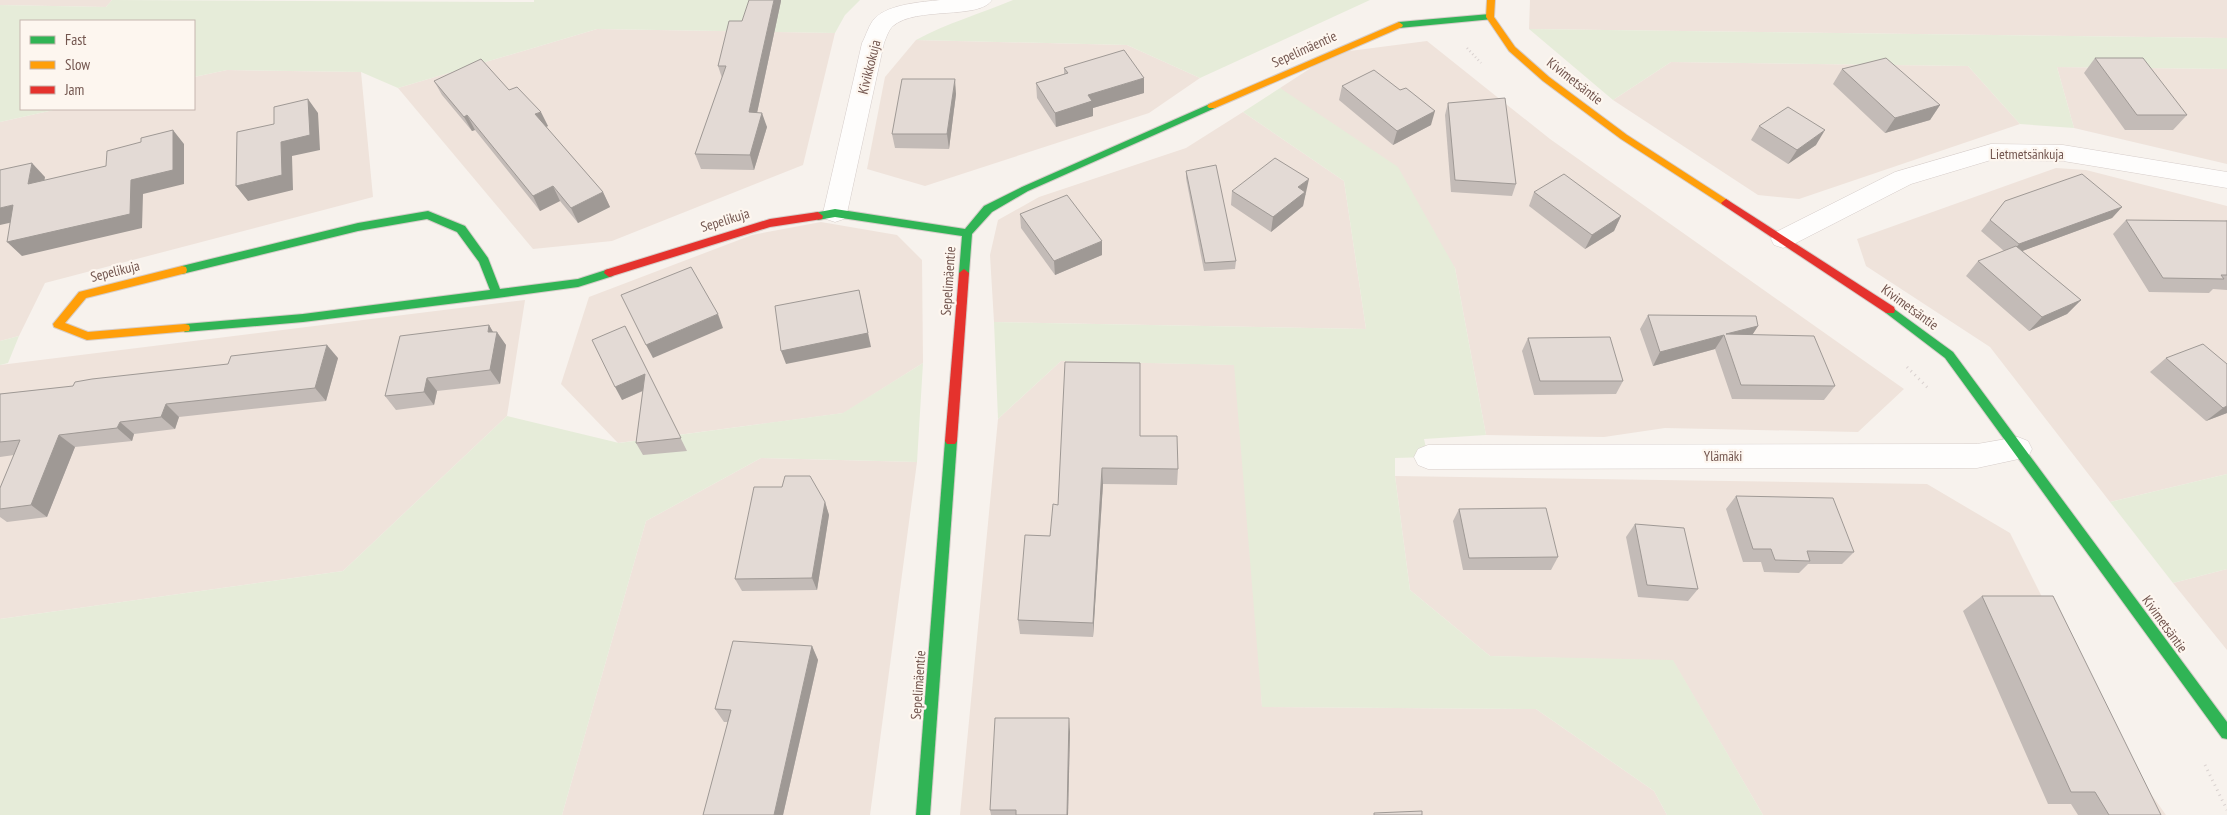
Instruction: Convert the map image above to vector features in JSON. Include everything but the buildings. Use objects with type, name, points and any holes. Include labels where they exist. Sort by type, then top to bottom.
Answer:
[{"type":"street","name":"Kivikkokuja","points":[[835,213],[873,43],[883,22],[911,9],[969,4],[982,0]]},
{"type":"street","points":[[1490,17],[1491,0]]},
{"type":"street","name":"Sepelimäentie","points":[[923,815],[967,233],[988,209],[1034,185],[1395,25],[1490,17]]},
{"type":"street","name":"Kivimetsäntie","points":[[1490,17],[1512,49],[1624,137],[1904,319],[1949,355],[2227,733]]},
{"type":"street","name":"Lietmetsänkuja","points":[[1783,239],[1903,178],[1991,152],[2063,153],[2227,180]]},
{"type":"street","name":"Sepelikuja","points":[[497,294],[484,261],[461,229],[428,215],[358,227],[83,295],[58,324],[88,336],[303,318],[497,294],[578,283],[770,223],[835,213],[967,233]]},
{"type":"street","name":"Ylämäki","points":[[1428,457],[1977,456],[2018,449]]},
{"type":"path","points":[[1449,19],[1456,35],[1483,64]]},
{"type":"path","points":[[1902,362],[1934,395]]},
{"type":"path","points":[[2202,761],[2227,810]]},
{"type":"shaded area","points":[[0,0],[112,0],[106,7],[0,5]]},
{"type":"shaded area","points":[[1530,0],[2227,0],[2227,38],[1529,29]]},
{"type":"shaded area","points":[[597,29],[835,33],[803,165],[612,241],[533,249],[398,88]]},
{"type":"shaded area","points":[[916,40],[1127,45],[1200,78],[1149,113],[925,186],[867,169],[885,77]]},
{"type":"shaded area","points":[[1427,41],[1550,139],[1904,389],[1858,432],[1665,428],[1604,437],[1486,435],[1455,268],[1280,88],[1334,53]]},
{"type":"shaded area","points":[[1671,62],[1968,66],[2020,124],[1799,199],[1758,195],[1613,100]]},
{"type":"shaded area","points":[[2057,67],[2227,69],[2227,164],[2074,128]]},
{"type":"shaded area","points":[[227,70],[361,72],[373,197],[45,283],[19,336],[0,341],[0,122],[54,110],[195,110],[195,77]]},
{"type":"shaded area","points":[[1243,112],[1344,181],[1366,329],[994,322],[990,255],[998,220],[1039,197],[1186,148]]},
{"type":"shaded area","points":[[2056,168],[2086,170],[2227,206],[2227,474],[2110,502],[1990,347],[1866,266],[1857,239]]},
{"type":"shaded area","points":[[821,222],[897,235],[922,260],[923,363],[844,413],[618,443],[561,384],[589,297],[752,235]]},
{"type":"shaded area","points":[[525,300],[507,416],[343,571],[0,619],[0,365]]},
{"type":"shaded area","points":[[1061,361],[1246,365],[1262,707],[1536,709],[1654,791],[1667,815],[960,815],[998,419]]},
{"type":"shaded area","points":[[761,458],[917,462],[870,815],[562,815],[646,521]]},
{"type":"shaded area","points":[[1395,476],[1927,484],[2010,533],[2116,745],[2166,815],[1763,815],[1673,661],[1490,656],[1410,590]]},
{"type":"shaded area","points":[[2227,569],[2227,650],[2173,583]]},
{"type":"green space","points":[[112,0],[534,2],[534,0],[860,0],[845,15],[835,33],[597,29],[398,88],[361,72],[227,70],[195,77],[195,20],[20,20],[20,110],[54,110],[0,122],[0,5],[106,7]]},
{"type":"green space","points":[[1013,0],[1370,0],[1200,78],[1127,45],[916,40]]},
{"type":"green space","points":[[1529,29],[2227,38],[2227,69],[2057,67],[2074,128],[2020,124],[1968,66],[1671,62],[1613,100]]},
{"type":"green space","points":[[1280,88],[1398,167],[1455,268],[1486,435],[1424,439],[1428,457],[1395,458],[1395,476],[1410,590],[1490,656],[1673,660],[1763,815],[1667,815],[1654,791],[1536,709],[1262,707],[1234,365],[1061,361],[998,419],[994,322],[1366,329],[1344,181],[1243,112]]},
{"type":"green space","points":[[19,336],[8,363],[0,365],[0,341]]},
{"type":"green space","points":[[923,363],[917,462],[761,458],[646,521],[562,815],[0,815],[0,619],[343,571],[507,416],[619,443],[843,413]]},
{"type":"green space","points":[[2227,474],[2227,569],[2173,583],[2110,502]]},
{"type":"traffic: fast","points":[[1399,25],[1490,17]]},
{"type":"traffic: fast","points":[[964,273],[967,233],[988,209],[1025,189],[1212,106]]},
{"type":"traffic: fast","points":[[818,216],[835,213],[967,233]]},
{"type":"traffic: fast","points":[[182,270],[358,227],[428,215],[461,229],[484,261],[497,294]]},
{"type":"traffic: fast","points":[[185,328],[303,318],[578,283],[609,273]]},
{"type":"traffic: fast","points":[[1890,310],[1949,355],[2227,733]]},
{"type":"traffic: fast","points":[[923,815],[951,441]]},
{"type":"traffic: slow","points":[[1491,0],[1490,17],[1512,49],[1546,79],[1624,137],[1726,203]]},
{"type":"traffic: slow","points":[[1212,106],[1399,25]]},
{"type":"traffic: slow","points":[[182,270],[83,295],[58,324],[87,336],[185,328]]},
{"type":"traffic: jam","points":[[1726,203],[1890,310]]},
{"type":"traffic: jam","points":[[609,273],[770,223],[818,216]]},
{"type":"traffic: jam","points":[[951,441],[964,273]]}]
